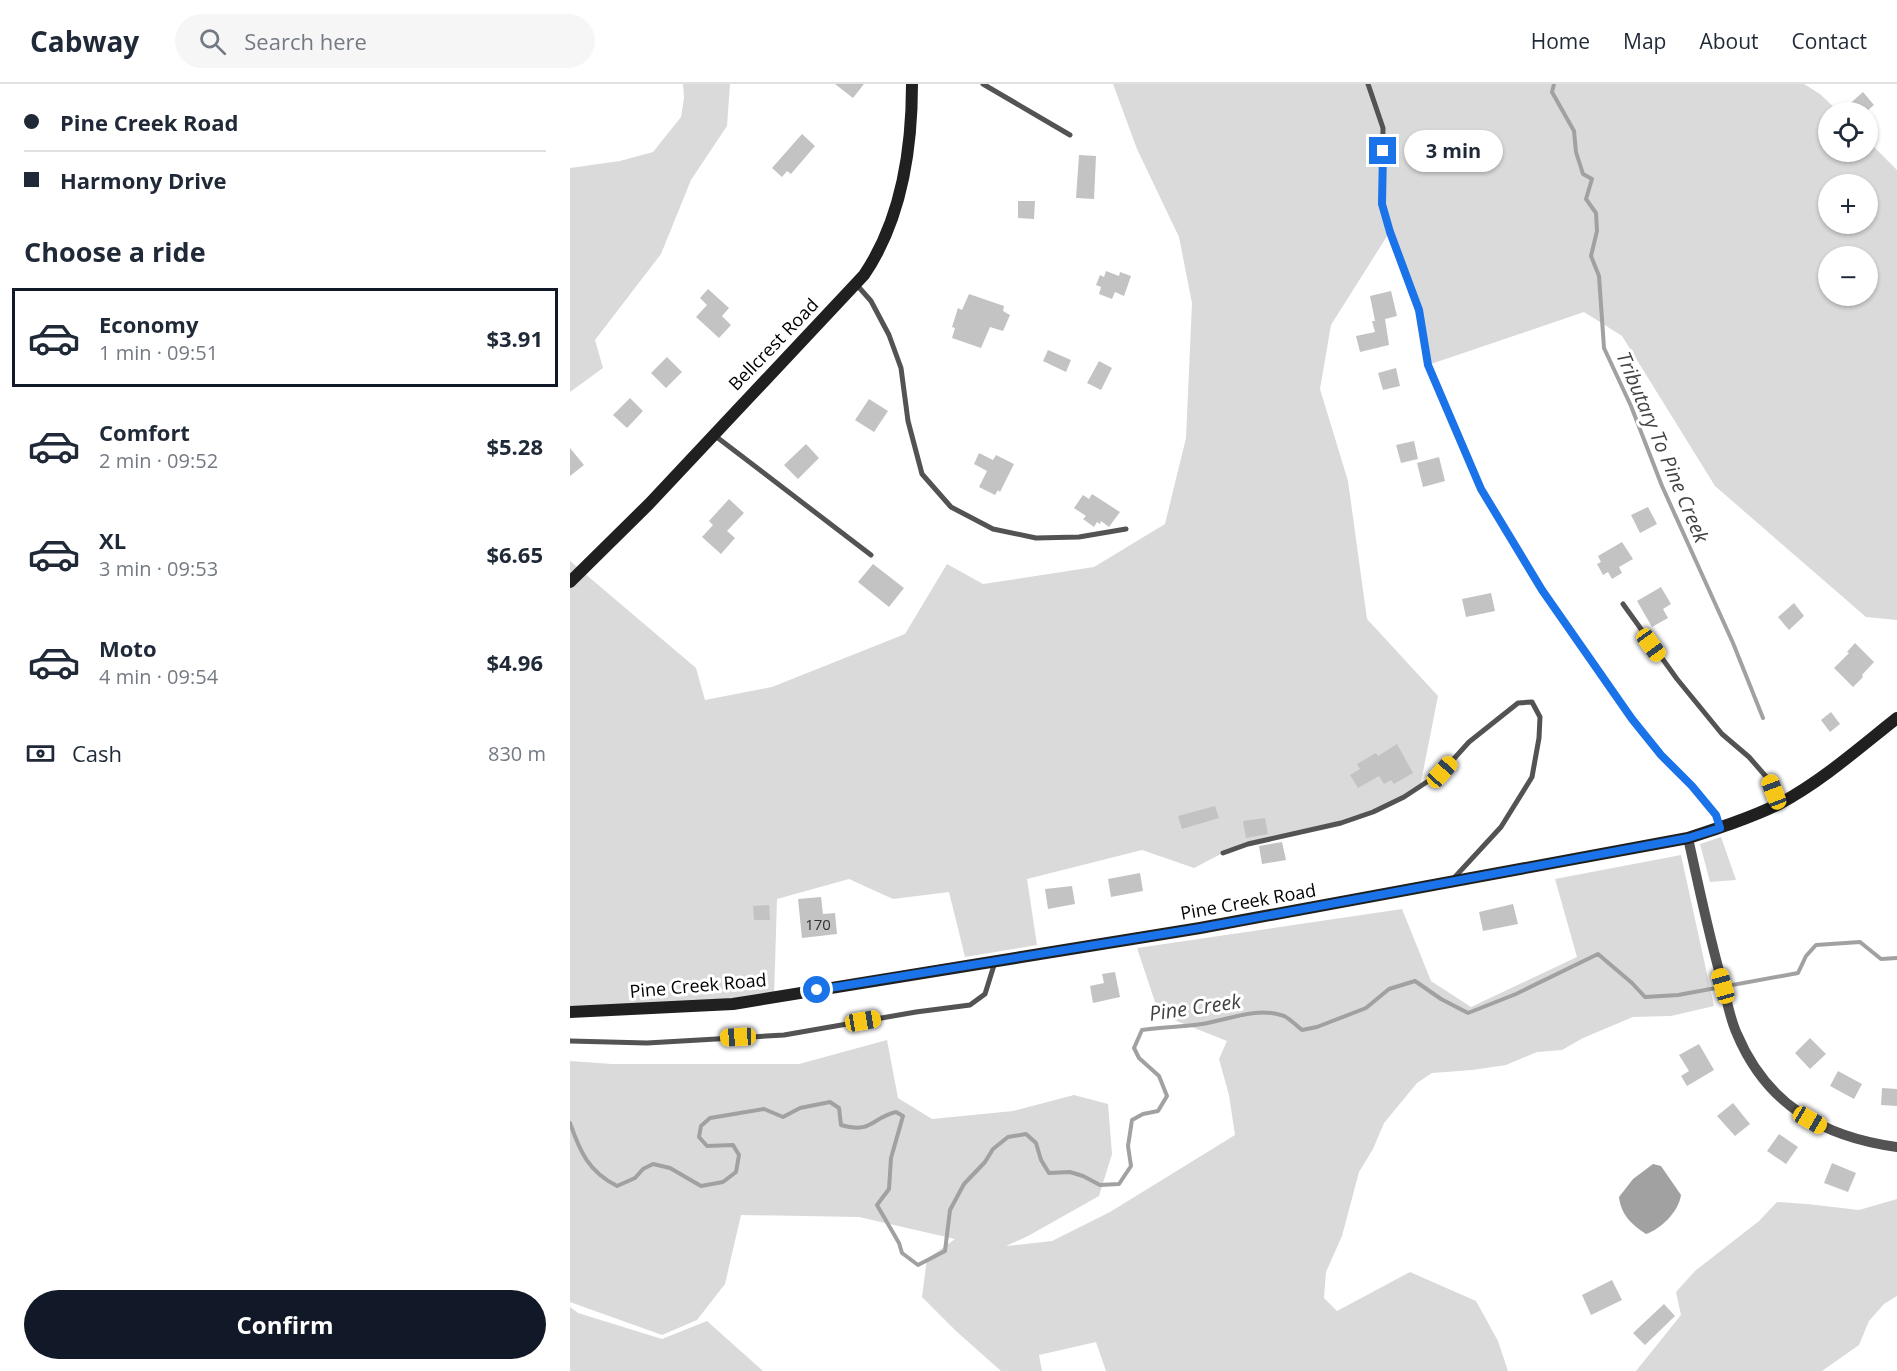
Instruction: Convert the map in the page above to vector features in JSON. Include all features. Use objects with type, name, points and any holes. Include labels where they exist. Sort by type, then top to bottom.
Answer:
[{"type":"street","name":"Bellcrest Road","points":[[570,582],[649,504],[856,284],[882,246],[902,188],[909,143],[912,84]]},
{"type":"street","name":"Pine Creek Road","points":[[570,1012],[733,1004],[1200,928],[1688,838],[1720,828],[1778,804],[1823,776],[1897,717]]},
{"type":"street","points":[[1688,838],[1713,952],[1736,1033],[1757,1072],[1778,1096],[1820,1126],[1873,1144],[1897,1147]]},
{"type":"lane","points":[[983,84],[1070,135]]},
{"type":"lane","points":[[1368,84],[1383,128],[1382,204],[1419,310],[1428,365],[1481,489],[1542,590],[1632,719],[1661,755],[1692,786],[1716,815],[1720,828]]},
{"type":"lane","points":[[856,284],[871,301],[889,335],[901,368],[908,421],[922,474],[951,507],[993,529],[1036,538],[1079,537],[1126,530]]},
{"type":"lane","points":[[713,434],[871,555]]},
{"type":"lane","points":[[1623,604],[1677,679],[1714,725],[1769,780],[1778,804]]},
{"type":"lane","points":[[1223,853],[1248,844],[1341,823],[1373,812],[1404,797],[1442,772],[1469,742],[1518,703],[1532,702],[1540,717],[1532,777],[1501,827],[1450,882]]},
{"type":"lane","points":[[570,1041],[647,1043],[784,1035],[970,1005],[985,994],[996,961]]},
{"type":"shaded area","points":[[683,84],[730,84],[727,126],[691,180],[661,254],[595,340],[603,368],[570,392],[570,168],[620,161],[653,152],[681,117],[684,98]]},
{"type":"shaded area","points":[[1113,84],[1804,84],[1828,102],[1818,102],[1818,162],[1878,162],[1878,151],[1897,170],[1897,620],[1866,617],[1715,486],[1622,336],[1584,312],[1428,365],[1419,310],[1389,233],[1331,325],[1320,389],[1348,481],[1367,619],[1438,696],[1420,787],[1373,812],[1223,853],[1194,868],[1142,850],[1027,879],[1037,945],[965,957],[949,892],[893,899],[849,879],[777,899],[774,997],[570,1012],[570,561],[696,668],[705,700],[772,687],[905,634],[947,564],[983,584],[1094,567],[1165,524],[1186,438],[1192,303],[1179,237],[1137,149]]},
{"type":"shaded area","points":[[1721,837],[1736,880],[1710,882],[1700,844]]},
{"type":"shaded area","points":[[1681,855],[1714,1006],[1671,1016],[1633,1017],[1583,1038],[1562,1050],[1537,1052],[1506,1065],[1432,1073],[1417,1083],[1384,1123],[1373,1149],[1359,1172],[1342,1236],[1326,1272],[1324,1298],[1337,1311],[1410,1272],[1476,1301],[1498,1341],[1508,1371],[1106,1371],[1096,1342],[1039,1355],[1042,1371],[1001,1371],[922,1297],[927,1259],[955,1239],[859,1217],[741,1215],[725,1284],[697,1320],[662,1335],[570,1302],[570,1061],[612,1064],[799,1064],[887,1040],[898,1098],[932,1119],[1013,1111],[1074,1095],[1108,1104],[1112,1154],[1099,1196],[1006,1246],[1052,1241],[1110,1212],[1235,1135],[1229,1095],[1219,1059],[1227,1041],[1159,1014],[1137,948],[1402,909],[1431,981],[1471,1007],[1577,957],[1555,879]]},
{"type":"shaded area","points":[[1653,1164],[1661,1166],[1681,1195],[1677,1207],[1668,1219],[1658,1228],[1646,1234],[1628,1219],[1619,1197],[1633,1179]]},
{"type":"shaded area","points":[[1897,1199],[1897,1296],[1884,1304],[1869,1321],[1859,1345],[1822,1371],[1636,1371],[1681,1315],[1676,1292],[1695,1271],[1759,1221],[1777,1202],[1859,1210]]},
{"type":"shaded area","points":[[570,1307],[578,1313],[662,1339],[707,1321],[763,1371],[570,1371]]},
{"type":"building","points":[[835,84],[864,84],[853,98]]},
{"type":"building","points":[[1863,92],[1871,102],[1852,102]]},
{"type":"building","points":[[802,134],[815,146],[791,174],[787,171],[782,177],[772,168]]},
{"type":"building","points":[[1079,155],[1096,156],[1094,199],[1076,198]]},
{"type":"building","points":[[1018,201],[1035,201],[1034,219],[1018,218]]},
{"type":"building","points":[[1106,271],[1119,276],[1120,272],[1131,276],[1124,296],[1115,292],[1112,299],[1099,294],[1101,287],[1096,285],[1100,275],[1104,277]]},
{"type":"building","points":[[708,289],[729,308],[722,316],[731,325],[719,338],[696,317],[707,305],[700,298]]},
{"type":"building","points":[[1391,291],[1397,316],[1385,319],[1389,345],[1360,352],[1356,336],[1375,332],[1370,296]]},
{"type":"building","points":[[969,294],[1004,306],[1003,311],[1010,315],[1003,331],[990,327],[981,348],[952,338],[955,328],[952,327],[958,308],[962,310]]},
{"type":"building","points":[[1048,350],[1071,360],[1066,372],[1043,361]]},
{"type":"building","points":[[667,357],[682,372],[666,388],[651,373]]},
{"type":"building","points":[[1099,361],[1112,368],[1101,390],[1087,383]]},
{"type":"building","points":[[1396,368],[1400,386],[1383,390],[1378,373]]},
{"type":"building","points":[[630,398],[643,411],[627,428],[613,415]]},
{"type":"building","points":[[869,399],[888,411],[874,432],[855,420]]},
{"type":"building","points":[[1414,441],[1418,459],[1401,463],[1396,445]]},
{"type":"building","points":[[806,444],[819,458],[798,479],[784,465]]},
{"type":"building","points":[[570,448],[584,465],[570,476]]},
{"type":"building","points":[[979,453],[993,460],[996,455],[1014,464],[1000,492],[998,490],[995,495],[979,487],[987,471],[974,464]]},
{"type":"building","points":[[1439,457],[1445,481],[1423,487],[1417,463]]},
{"type":"building","points":[[1092,494],[1120,512],[1109,527],[1101,521],[1100,524],[1097,522],[1094,527],[1083,519],[1086,516],[1074,508],[1083,495],[1089,499]]},
{"type":"building","points":[[729,499],[744,513],[727,531],[735,538],[721,554],[702,537],[713,525],[709,521]]},
{"type":"building","points":[[1648,507],[1657,524],[1640,533],[1631,515]]},
{"type":"building","points":[[1622,542],[1633,559],[1619,567],[1622,573],[1612,579],[1608,572],[1603,575],[1597,564],[1601,562],[1598,556]]},
{"type":"building","points":[[873,564],[904,588],[889,607],[858,582]]},
{"type":"building","points":[[1661,587],[1671,604],[1663,609],[1668,618],[1652,627],[1637,601]]},
{"type":"building","points":[[1491,593],[1495,611],[1466,617],[1462,599]]},
{"type":"building","points":[[1794,603],[1804,616],[1789,630],[1778,617]]},
{"type":"building","points":[[1855,643],[1874,662],[1853,687],[1834,668],[1849,653],[1847,652]]},
{"type":"building","points":[[1831,712],[1840,724],[1830,732],[1821,720]]},
{"type":"building","points":[[1397,744],[1413,773],[1394,784],[1391,780],[1384,784],[1379,776],[1358,788],[1350,775],[1360,769],[1357,764],[1376,753],[1378,756]]},
{"type":"building","points":[[1215,806],[1219,818],[1182,829],[1178,816]]},
{"type":"building","points":[[1265,818],[1268,834],[1246,838],[1243,821]]},
{"type":"building","points":[[1282,842],[1286,860],[1262,864],[1259,846]]},
{"type":"building","points":[[1140,873],[1143,891],[1111,897],[1108,879]]},
{"type":"building","points":[[1072,886],[1075,904],[1048,909],[1045,889]]},
{"type":"building","points":[[821,897],[823,914],[835,913],[837,934],[802,938],[798,899]]},
{"type":"building","points":[[1513,904],[1518,924],[1483,931],[1479,912]]},
{"type":"building","points":[[769,905],[770,920],[754,920],[753,906]]},
{"type":"building","points":[[1115,972],[1120,997],[1093,1003],[1090,986],[1104,983],[1102,974]]},
{"type":"building","points":[[1810,1038],[1826,1054],[1810,1069],[1795,1053]]},
{"type":"building","points":[[1699,1044],[1714,1070],[1687,1086],[1681,1076],[1689,1071],[1679,1055]]},
{"type":"building","points":[[1838,1071],[1862,1084],[1854,1099],[1830,1086]]},
{"type":"building","points":[[1882,1088],[1897,1089],[1897,1106],[1881,1105]]},
{"type":"building","points":[[1733,1103],[1750,1124],[1735,1136],[1717,1116]]},
{"type":"building","points":[[1779,1134],[1798,1147],[1786,1164],[1767,1151]]},
{"type":"building","points":[[1832,1163],[1856,1173],[1848,1192],[1824,1183]]},
{"type":"building","points":[[1612,1280],[1622,1300],[1591,1315],[1582,1295]]},
{"type":"building","points":[[1664,1304],[1675,1316],[1645,1345],[1633,1333]]},
{"type":"waterway","name":"Tributary To Pine Creek","points":[[1554,84],[1552,92],[1574,131],[1576,152],[1583,174],[1592,179],[1586,199],[1596,213],[1597,231],[1591,256],[1599,276],[1604,348],[1631,406],[1662,486],[1733,643],[1763,718]]},
{"type":"waterway","name":"Pine Creek","points":[[570,1123],[592,1168],[617,1186],[635,1178],[643,1169],[653,1164],[670,1168],[701,1186],[723,1182],[736,1172],[739,1155],[733,1145],[707,1146],[699,1137],[701,1126],[710,1118],[764,1109],[783,1117],[800,1108],[830,1102],[839,1108],[841,1125],[859,1128],[896,1112],[903,1116],[891,1158],[889,1189],[877,1205],[899,1243],[902,1253],[918,1265],[945,1251],[950,1210],[964,1184],[985,1162],[993,1149],[1008,1137],[1026,1134],[1036,1143],[1041,1160],[1049,1173],[1070,1172],[1100,1185],[1119,1184],[1131,1166],[1128,1146],[1132,1120],[1143,1114],[1158,1111],[1167,1096],[1159,1076],[1139,1058],[1134,1048],[1142,1030],[1202,1024],[1263,1012],[1284,1016],[1302,1030],[1317,1027],[1366,1008],[1389,989],[1415,981],[1441,999],[1468,1013],[1516,994],[1598,954],[1645,997],[1678,995],[1798,973],[1806,956],[1816,945],[1860,942],[1881,959],[1897,958]]},
{"type":"route","points":[[817,990],[1221,924],[1688,838],[1720,828],[1716,815],[1692,786],[1661,755],[1632,719],[1542,590],[1481,489],[1428,365],[1419,310],[1382,204],[1383,151]]}]
